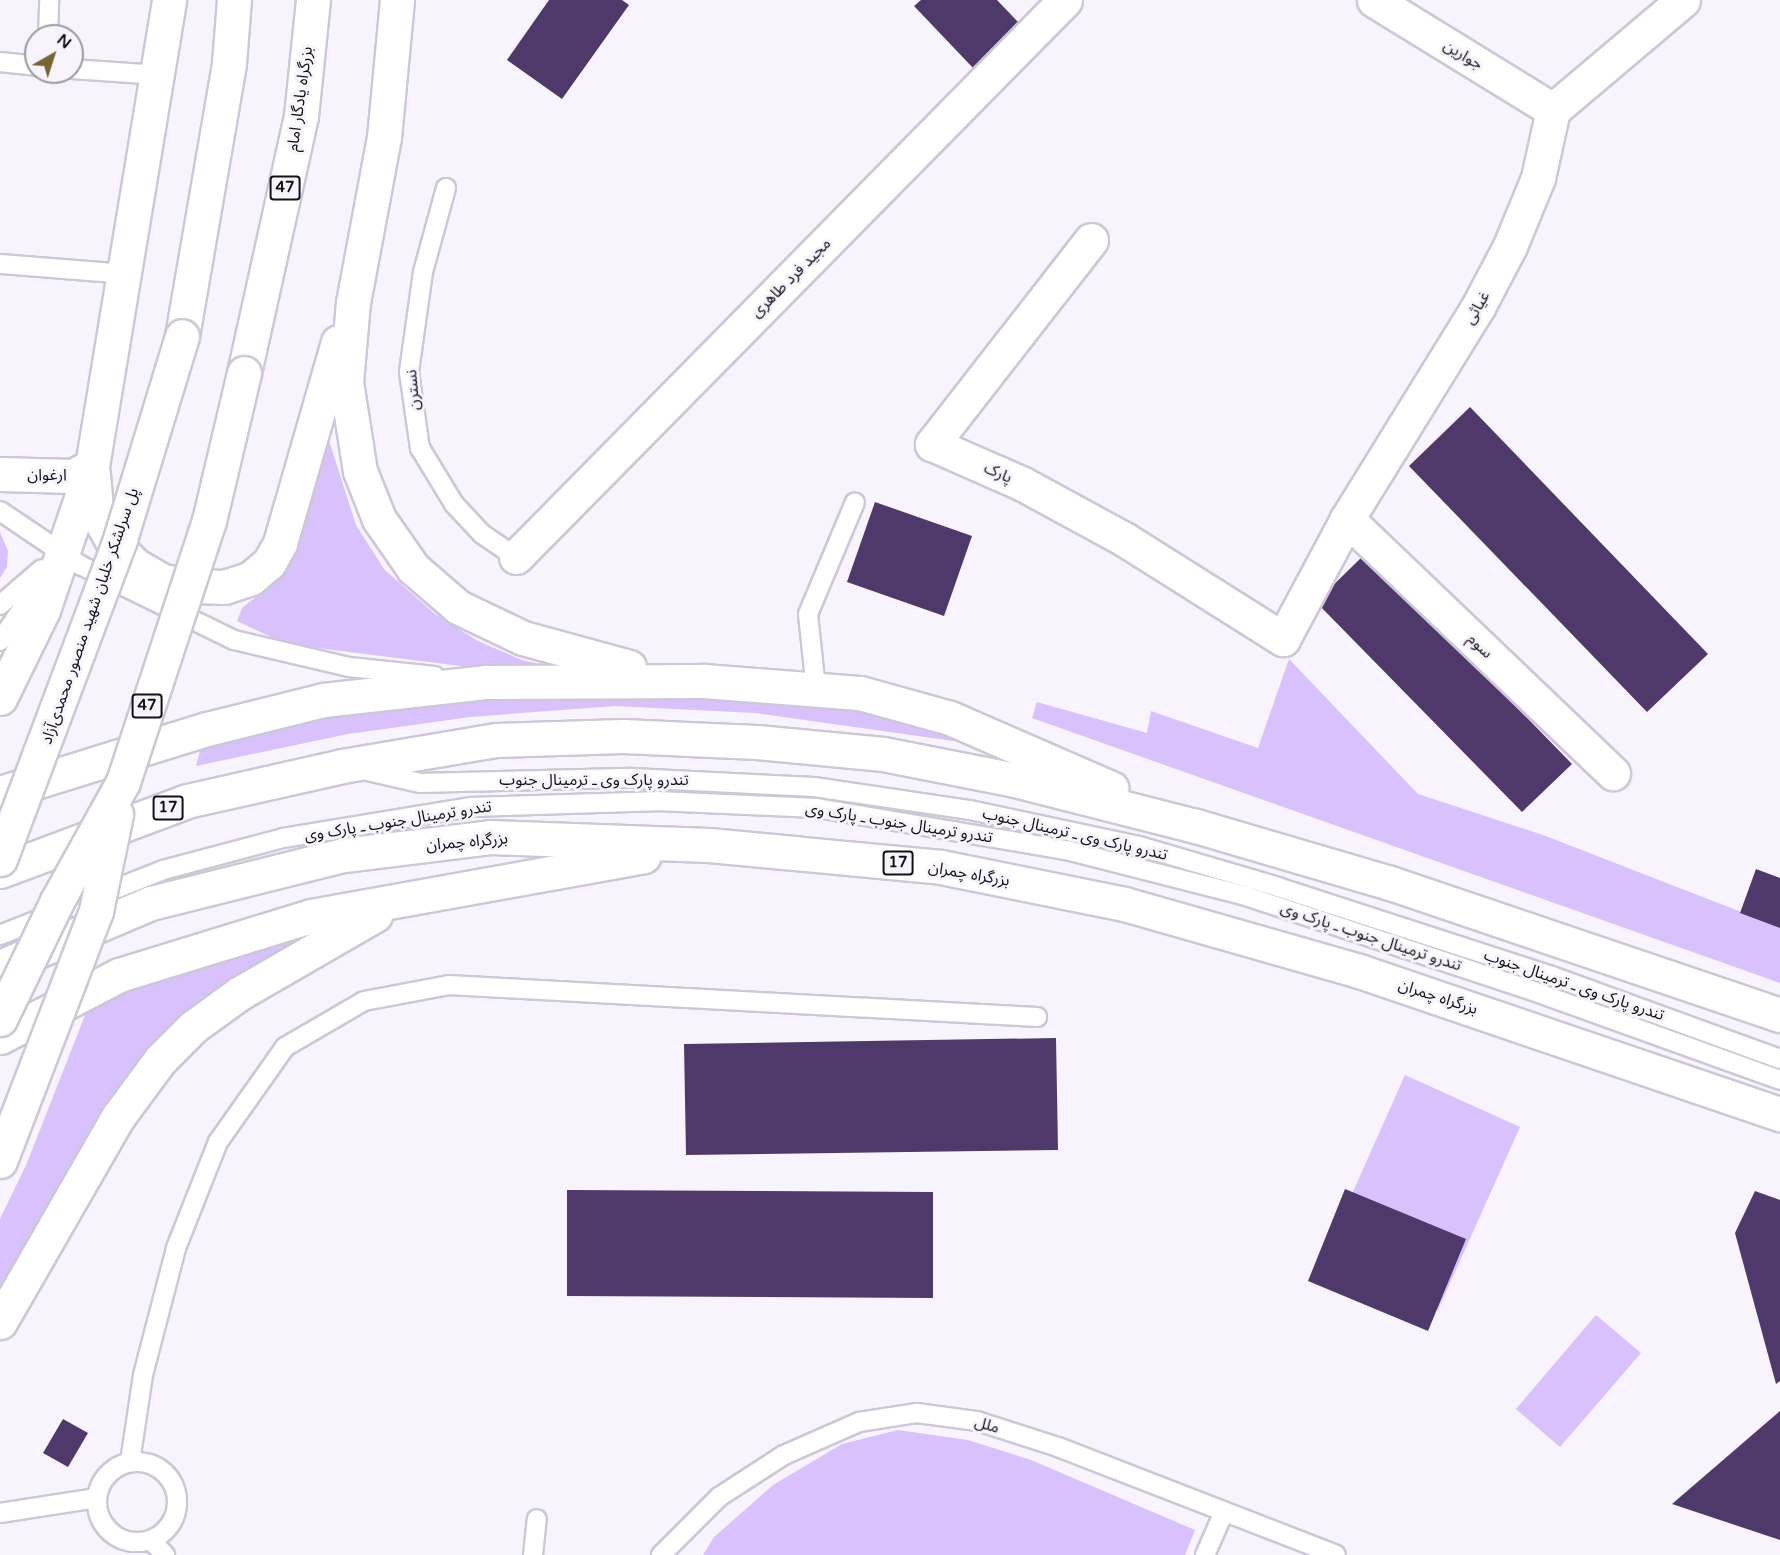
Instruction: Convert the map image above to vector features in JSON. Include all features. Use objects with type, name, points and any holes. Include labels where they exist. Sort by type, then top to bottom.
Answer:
[{"type":"main road","points":[[4,674],[43,610],[92,466],[127,274],[169,0]]},
{"type":"main road","name":"پل سرلشکر خلبان شهید منصور محمدی‌آزاد","points":[[0,859],[120,539],[182,336],[229,63],[234,0]]},
{"type":"main road","name":"بزرگراه یادگار امام","points":[[123,782],[208,521],[244,373],[302,116],[313,0]]},
{"type":"main road","points":[[397,0],[384,137],[352,302],[346,382],[360,471],[379,519],[413,568],[458,607],[523,638],[597,661],[704,681]]},
{"type":"main road","name":"مجید فرد طاهری","points":[[516,557],[1065,0]]},
{"type":"main road","name":"جوارین","points":[[1374,0],[1553,110]]},
{"type":"main road","points":[[1553,110],[1683,0]]},
{"type":"main road","name":"غیاثی","points":[[1283,639],[1347,519],[1478,307],[1510,246],[1538,178],[1553,110]]},
{"type":"main road","name":"پارک","points":[[1091,240],[932,444],[1023,484],[1124,539],[1283,639]]},
{"type":"main road","points":[[92,466],[96,512],[113,543],[135,565],[163,581],[196,586],[224,587],[251,578],[269,563],[280,543],[321,393],[352,302]]},
{"type":"main road","name":"ارغوان","points":[[0,474],[73,476],[92,466]]},
{"type":"main road","name":"سوم","points":[[1347,519],[1613,773]]},
{"type":"main road","points":[[0,793],[207,729],[323,700],[485,681],[704,681],[861,693],[950,718],[1196,826]]},
{"type":"main road","name":"17","points":[[0,871],[187,801],[342,766],[496,740],[623,736],[757,742],[894,756],[1016,780],[1196,826],[1390,883],[1780,1015]]},
{"type":"main road","points":[[0,1161],[96,911],[123,782]]},
{"type":"main road","name":"47","points":[[0,1019],[57,901],[123,782]]},
{"type":"main road","name":"بزرگراه چمران","points":[[0,967],[151,903],[344,855],[490,837],[710,845],[941,867],[1124,904],[1359,971],[1780,1114]]},
{"type":"main road","points":[[0,1037],[119,975],[311,916],[710,845]]},
{"type":"main road","points":[[0,1322],[118,1116],[160,1060],[194,1028],[240,993],[322,942],[408,897]]},
{"type":"lane","points":[[49,24],[50,0]]},
{"type":"lane","points":[[0,62],[24,65]]},
{"type":"lane","points":[[84,70],[159,75]]},
{"type":"lane","name":"نسترن","points":[[446,188],[423,272],[409,372],[420,448],[454,504],[482,534],[516,557]]},
{"type":"lane","points":[[0,264],[127,274]]},
{"type":"lane","points":[[816,689],[808,614],[855,502]]},
{"type":"lane","points":[[0,511],[62,552],[234,640],[349,667],[485,681]]},
{"type":"lane","points":[[0,605],[62,552]]},
{"type":"lane","points":[[0,641],[62,552]]},
{"type":"lane","name":"تندرو پارک وی ـ ترمینال جنوب","points":[[342,766],[420,783],[632,778],[813,787],[970,810],[1139,846],[1278,887],[1552,976],[1780,1059]]},
{"type":"lane","name":"تندرو ترمینال جنوب ـ پارک وی","points":[[0,935],[174,867],[283,838],[471,807],[657,801],[817,808],[1070,851],[1246,896],[1536,992],[1780,1080]]},
{"type":"lane","points":[[130,1462],[143,1375],[176,1248],[218,1142],[285,1047],[364,1001],[449,985],[1038,1017]]},
{"type":"lane","name":"ملل","points":[[661,1555],[719,1497],[784,1455],[859,1422],[917,1413],[977,1421],[1058,1447],[1223,1514],[1335,1555]]},
{"type":"lane","points":[[130,1462],[154,1465],[165,1473],[177,1496],[172,1523],[151,1540],[138,1542],[112,1533],[103,1523],[97,1498],[108,1474],[130,1462]]},
{"type":"lane","points":[[0,1513],[97,1498]]},
{"type":"lane","points":[[1205,1555],[1223,1514]]},
{"type":"lane","points":[[533,1555],[537,1519]]},
{"type":"lane","points":[[151,1540],[165,1555]]},
{"type":"shaded area","points":[[325,428],[356,525],[384,569],[435,614],[478,641],[522,660],[580,674],[485,669],[309,647],[273,638],[237,621],[242,608],[274,582],[294,545]]},
{"type":"shaded area","points":[[0,532],[8,551],[7,567],[0,578]]},
{"type":"shaded area","points":[[1289,659],[1418,794],[1543,835],[1780,927],[1780,983],[1032,718],[1037,702],[1147,733],[1151,711],[1258,748]]},
{"type":"shaded area","points":[[522,691],[861,703],[975,744],[755,713],[615,706],[470,717],[348,734],[196,766],[202,742],[348,710]]},
{"type":"shaded area","points":[[316,928],[226,982],[182,1014],[131,1070],[73,1162],[0,1298],[0,1219],[27,1163],[93,995]]},
{"type":"shaded area","points":[[1405,1075],[1520,1127],[1438,1310],[1323,1259]]},
{"type":"shaded area","points":[[1596,1315],[1641,1353],[1560,1447],[1516,1409]]},
{"type":"shaded area","points":[[898,1430],[968,1440],[1031,1460],[1195,1530],[1185,1555],[703,1555],[714,1537],[773,1485],[842,1444]]},
{"type":"building","points":[[549,0],[622,0],[629,5],[562,99],[507,60]]},
{"type":"building","points":[[921,0],[997,0],[1020,24],[974,69],[914,6]]},
{"type":"building","points":[[1470,407],[1708,654],[1647,712],[1409,466]]},
{"type":"building","points":[[875,502],[972,536],[944,616],[847,582]]},
{"type":"building","points":[[1366,553],[1572,764],[1522,812],[1316,602]]},
{"type":"building","points":[[1756,869],[1780,878],[1780,928],[1740,913]]},
{"type":"building","points":[[1056,1038],[1058,1150],[686,1155],[684,1044]]},
{"type":"building","points":[[1345,1189],[1466,1239],[1428,1331],[1308,1281]]},
{"type":"building","points":[[567,1190],[933,1192],[933,1298],[567,1296]]},
{"type":"building","points":[[1755,1191],[1780,1200],[1780,1381],[1776,1384],[1735,1233]]},
{"type":"building","points":[[1780,1411],[1780,1540],[1672,1504]]},
{"type":"building","points":[[63,1419],[88,1433],[68,1467],[43,1453]]}]
